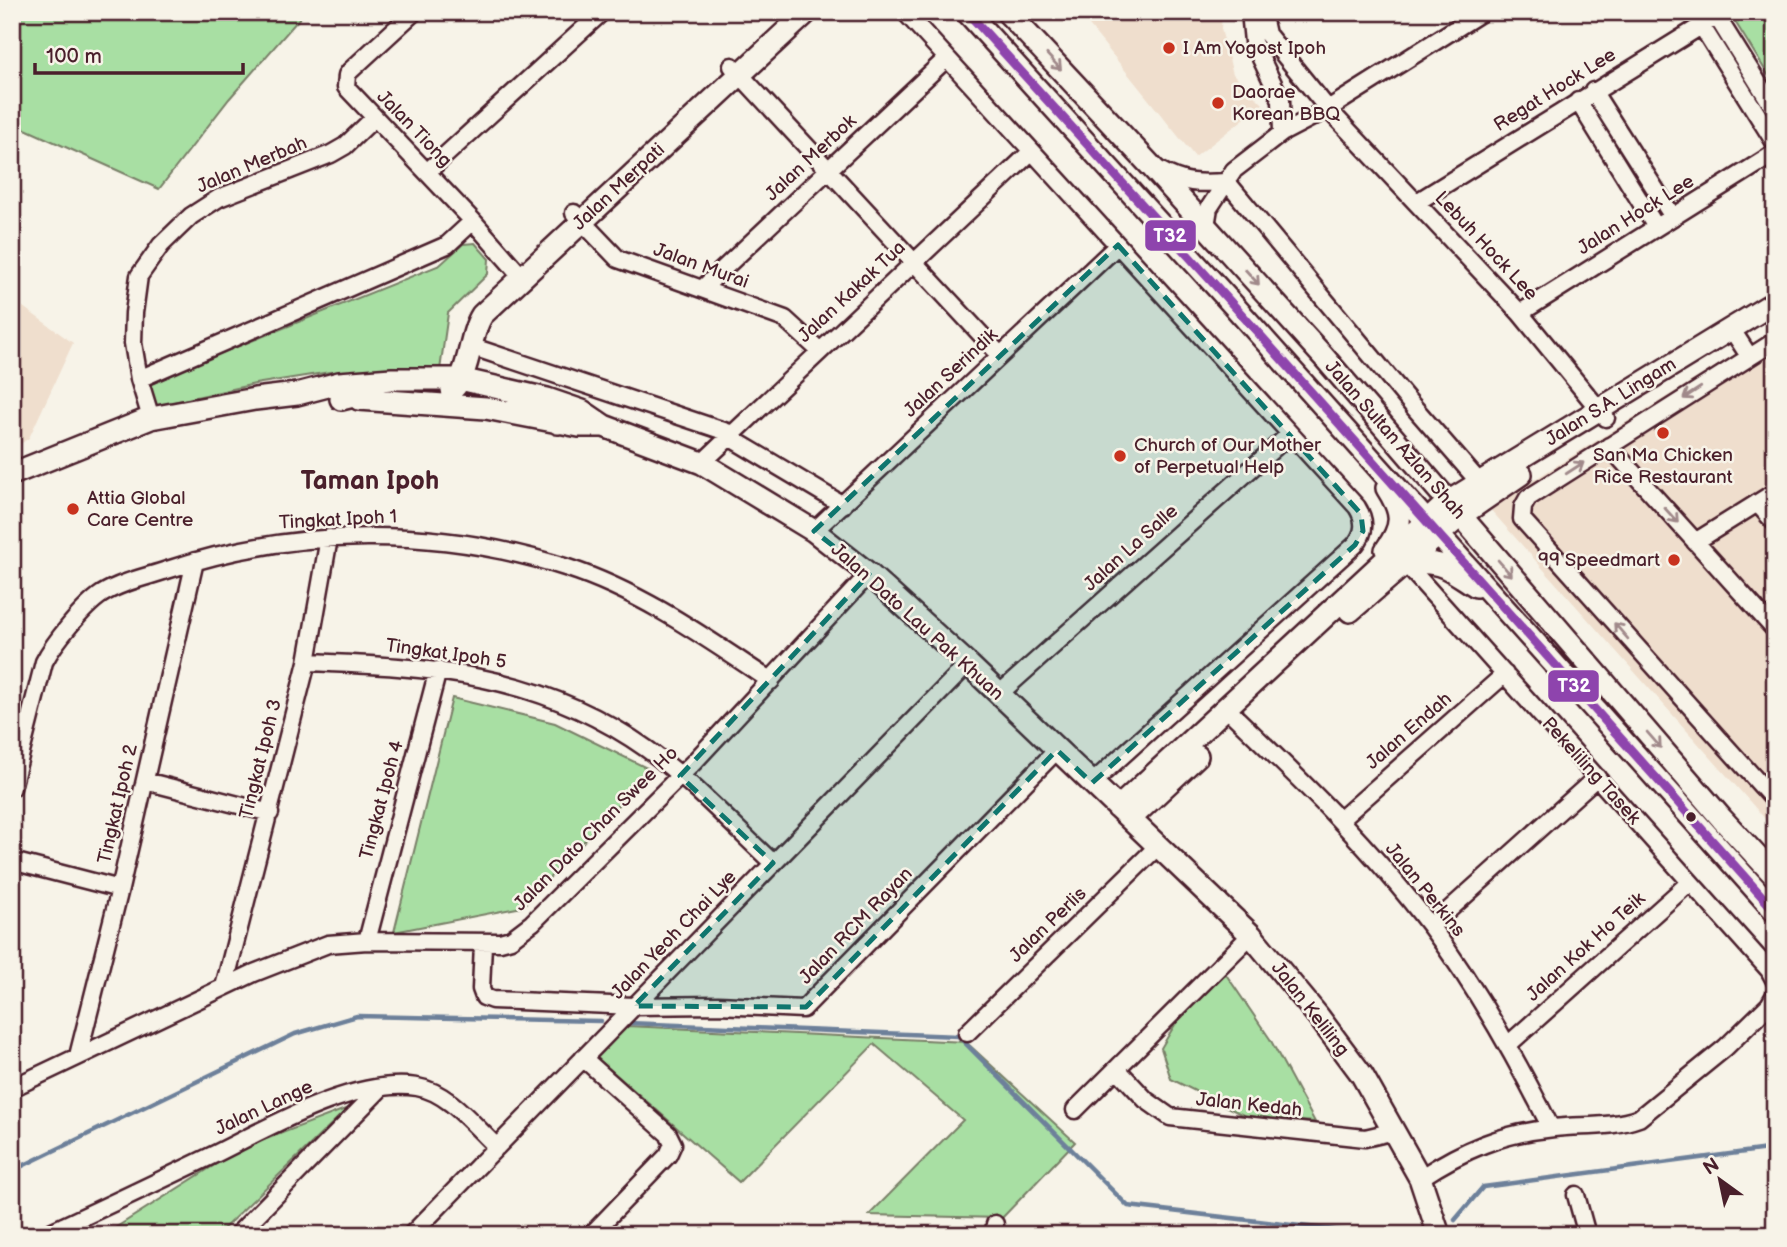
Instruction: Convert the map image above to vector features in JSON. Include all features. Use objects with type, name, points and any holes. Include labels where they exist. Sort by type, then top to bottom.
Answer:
[{"type":"main road","name":"Jalan Merpati","points":[[736,70],[789,12]]},
{"type":"main road","name":"Jalan Merpati","points":[[454,382],[464,324],[476,306],[518,273],[736,70],[807,12]]},
{"type":"main road","name":"Jalan Sultan Azlan Shah","points":[[967,12],[1365,453],[1443,518],[1775,876]]},
{"type":"main road","name":"Jalan Sultan Azlan Shah","points":[[1007,12],[1323,356],[1443,518],[1498,600],[1775,911]]},
{"type":"main road","name":"Jalan Merpati","points":[[454,382],[480,319],[506,293],[518,273]]},
{"type":"main road","points":[[506,293],[490,316],[479,349],[480,362],[486,375],[513,391]]},
{"type":"main road","name":"Jalan S.A. Lingam","points":[[1443,518],[1775,302]]},
{"type":"main road","name":"Jalan S.A. Lingam","points":[[1443,518],[1480,483],[1775,312]]},
{"type":"main road","name":"Jalan Dato Lau Pak Khuan","points":[[12,474],[151,418],[297,394],[339,383],[392,379],[454,382],[513,391],[582,411],[604,426],[702,463],[814,531],[870,574],[1124,814]]},
{"type":"main road","points":[[341,399],[372,391],[407,389],[443,392],[454,382],[463,395],[520,403],[558,422]]},
{"type":"main road","name":"Jalan Dato Lau Pak Khuan","points":[[297,394],[486,408],[579,426],[604,426]]},
{"type":"main road","points":[[1365,453],[1390,493],[1400,516],[1398,531],[1371,572]]},
{"type":"main road","points":[[1124,814],[1232,713],[1405,563],[1443,518]]},
{"type":"main road","points":[[1232,713],[1371,572],[1443,518]]},
{"type":"main road","points":[[1405,563],[1425,561],[1443,565],[1498,600]]},
{"type":"main road","name":"Jalan Keliling","points":[[1124,814],[1251,935],[1318,1016],[1362,1075],[1395,1131],[1420,1178],[1440,1235]]},
{"type":"street","name":"Jalan Tiong","points":[[414,12],[347,75],[345,81],[349,92],[473,221],[518,273]]},
{"type":"street","points":[[427,172],[602,12]]},
{"type":"street","points":[[905,12],[1357,507],[1364,522],[1360,539],[1092,783]]},
{"type":"street","points":[[1250,12],[1254,42],[1282,106],[1282,132]]},
{"type":"street","name":"Lebuh Hock Lee","points":[[1262,12],[1267,34],[1328,108],[1520,313],[1603,414]]},
{"type":"street","points":[[1206,226],[1209,208],[1234,170],[1282,132],[1328,108],[1482,12]]},
{"type":"street","points":[[1715,14],[1775,110]]},
{"type":"street","name":"Regat Hock Lee","points":[[1417,202],[1715,14]]},
{"type":"street","points":[[1701,25],[1775,143]]},
{"type":"street","name":"Jalan Merbok","points":[[703,288],[947,58]]},
{"type":"street","points":[[736,70],[1000,355]]},
{"type":"street","points":[[1593,91],[1673,217]]},
{"type":"street","points":[[1578,100],[1656,228]]},
{"type":"street","name":"Jalan Merbah","points":[[151,418],[139,379],[134,313],[139,276],[161,245],[191,216],[219,198],[331,154],[345,146],[374,118]]},
{"type":"street","name":"Jalan Kakak Tua","points":[[702,463],[1032,151]]},
{"type":"street","name":"Jalan Hock Lee","points":[[1520,313],[1775,153]]},
{"type":"street","points":[[1151,166],[1177,180],[1198,184],[1227,182]]},
{"type":"street","points":[[1227,182],[1480,483]]},
{"type":"street","name":"Jalan Murai","points":[[578,217],[618,259],[785,319],[820,351]]},
{"type":"street","points":[[139,379],[447,245],[473,221]]},
{"type":"street","name":"Jalan Serindik","points":[[814,531],[1118,245]]},
{"type":"street","points":[[1736,336],[1749,356]]},
{"type":"street","points":[[1775,341],[1528,498],[1523,507],[1522,519],[1775,801]]},
{"type":"street","points":[[479,349],[731,436],[842,505]]},
{"type":"street","name":"Jalan La Salle","points":[[999,694],[1290,434]]},
{"type":"street","points":[[1609,446],[1775,629]]},
{"type":"street","points":[[1695,542],[1775,492]]},
{"type":"street","points":[[1757,503],[1775,523]]},
{"type":"street","name":"Tingkat Ipoh 1","points":[[12,788],[44,662],[52,646],[96,598],[105,592],[195,561],[265,545],[330,538],[411,537],[478,546],[567,568],[626,591],[668,614],[771,681]]},
{"type":"street","name":"Tingkat Ipoh 3","points":[[224,988],[307,662],[330,538]]},
{"type":"street","name":"Tingkat Ipoh 2","points":[[78,1056],[120,889],[195,561]]},
{"type":"street","name":"Pekeliling Tasek","points":[[1405,563],[1769,970],[1775,981]]},
{"type":"street","name":"Jalan Dato Chan Swee Ho","points":[[12,1088],[298,954],[328,944],[366,941],[483,943],[511,939],[532,923],[680,776],[870,574]]},
{"type":"street","name":"Tingkat Ipoh 5","points":[[307,662],[438,670],[500,681],[590,714],[647,749],[680,776],[773,863]]},
{"type":"street","name":"Jalan Yeoh Chai Lye","points":[[411,1235],[968,664]]},
{"type":"street","name":"Tingkat Ipoh 4","points":[[366,941],[438,670]]},
{"type":"street","name":"Jalan Endah","points":[[1341,819],[1504,674]]},
{"type":"street","name":"Jalan Perkins","points":[[1232,713],[1341,819],[1431,926],[1509,1044],[1551,1128]]},
{"type":"street","name":"Jalan RCM Rayan","points":[[483,943],[481,989],[488,999],[634,1006],[806,1007],[1057,750]]},
{"type":"street","points":[[1431,926],[1597,777]]},
{"type":"street","points":[[145,781],[270,813]]},
{"type":"street","name":"Jalan Perlis","points":[[967,1033],[1158,846]]},
{"type":"street","points":[[12,861],[120,889]]},
{"type":"street","name":"Jalan Kok Ho Teik","points":[[1509,1044],[1690,882]]},
{"type":"street","points":[[1075,1110],[1251,935]]},
{"type":"street","points":[[1420,1178],[1486,1142],[1551,1128],[1625,1124],[1639,1118],[1725,1048],[1769,1005],[1775,995]]},
{"type":"street","points":[[583,1058],[668,1134],[673,1144],[668,1155],[591,1235]]},
{"type":"street","name":"Jalan Kedah","points":[[1117,1069],[1146,1100],[1170,1117],[1365,1138],[1395,1131]]},
{"type":"street","name":"Jalan Lange","points":[[44,1235],[302,1112],[346,1095],[380,1088],[400,1086],[432,1091],[445,1099],[497,1147]]},
{"type":"street","points":[[237,1235],[380,1088]]},
{"type":"street","points":[[1576,1195],[1587,1235]]},
{"type":"street","points":[[62,1226],[79,1235]]},
{"type":"highlighted area","points":[[1118,245],[1361,514],[1363,531],[1355,545],[1092,783],[1057,750],[806,1007],[634,1006],[773,863],[680,776],[869,574],[814,531]]},
{"type":"shaded area","points":[[1078,12],[1222,12],[1221,29],[1233,74],[1263,104],[1195,157]]},
{"type":"shaded area","points":[[12,299],[73,343],[29,438],[12,450]]},
{"type":"shaded area","points":[[1775,329],[1775,830],[1489,508]]},
{"type":"green space","points":[[12,12],[305,12],[229,99],[159,189],[12,123]]},
{"type":"green space","points":[[1729,12],[1775,12],[1775,86]]},
{"type":"green space","points":[[475,243],[489,259],[488,274],[448,313],[440,370],[330,372],[255,384],[156,406],[147,383],[440,265],[463,244]]},
{"type":"green space","points":[[452,698],[555,723],[651,770],[522,907],[394,932]]},
{"type":"green space","points":[[1225,973],[1270,1039],[1315,1122],[1247,1117],[1171,1079],[1161,1048],[1189,1001]]},
{"type":"green space","points":[[627,1026],[966,1042],[1075,1142],[1002,1218],[869,1215],[963,1120],[874,1044],[739,1182],[596,1057]]},
{"type":"green space","points":[[348,1108],[217,1235],[104,1235],[240,1149]]},
{"type":"waterway","points":[[12,1171],[295,1034],[357,1016],[601,1021]]},
{"type":"waterway","points":[[628,1023],[958,1036],[1128,1206],[1378,1235]]},
{"type":"waterway","points":[[1455,1220],[1483,1187],[1775,1148]]},
{"type":"transit line","name":"T32","points":[[967,12],[1235,307],[1775,911]]},
{"type":"place","name":"I Am Yogost Ipoh","points":[[1169,48]]},
{"type":"place","name":"Daorae Korean BBQ","points":[[1218,103]]},
{"type":"place","name":"San Ma Chicken Rice Restaurant","points":[[1663,433]]},
{"type":"place","name":"Church of Our Mother of Perpetual Help","points":[[1120,456]]},
{"type":"place","name":"Attia Global Care Centre","points":[[73,509]]},
{"type":"place","name":"99 Speedmart","points":[[1674,560]]},
{"type":"district","name":"Taman Ipoh","points":[[370,481]]}]
